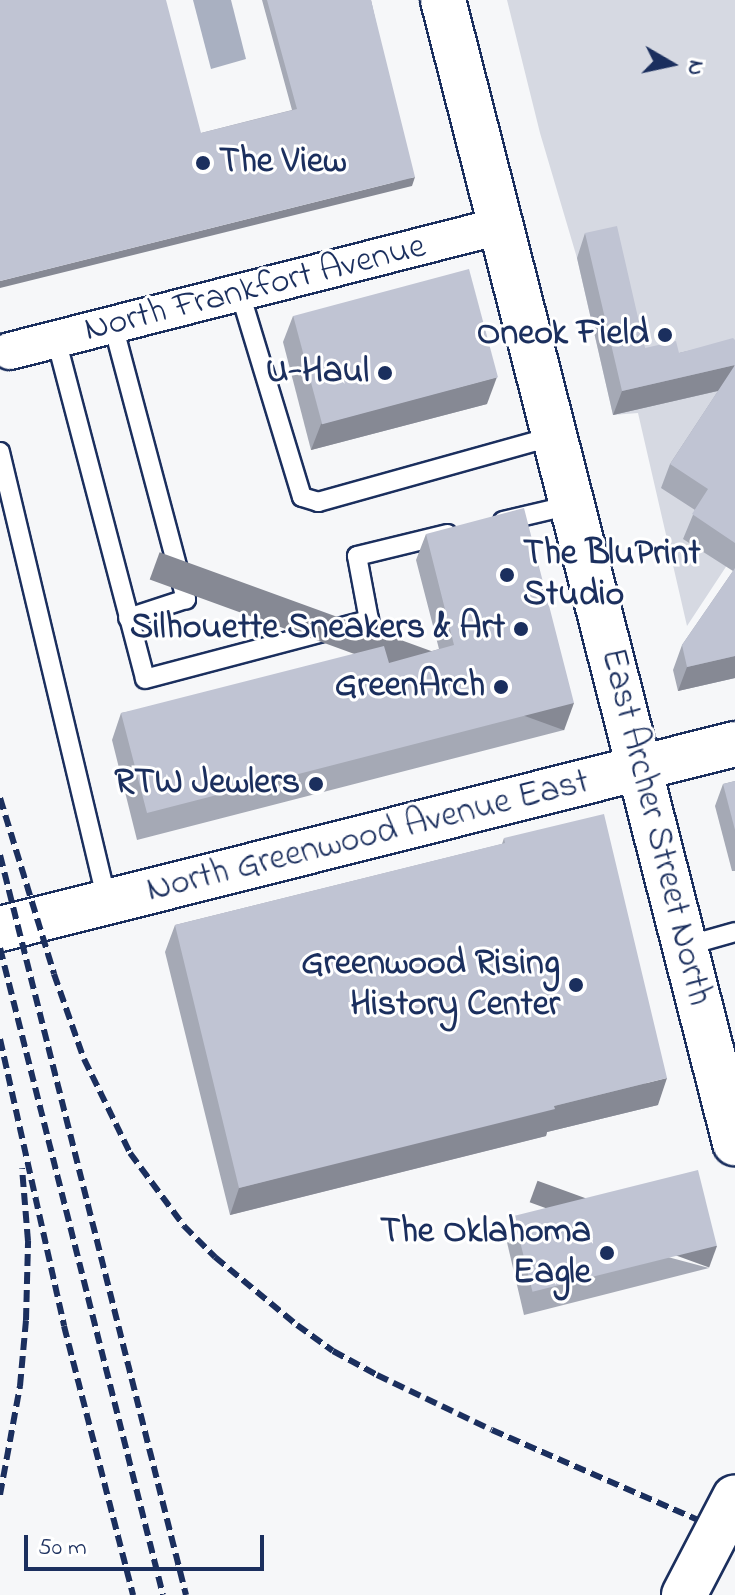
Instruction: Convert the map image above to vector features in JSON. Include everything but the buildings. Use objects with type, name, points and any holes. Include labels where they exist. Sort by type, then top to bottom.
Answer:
[{"type":"main road","name":"East Archer Street North","points":[[443,0],[686,946],[715,1033],[735,1143]]},
{"type":"main road","name":"North Greenwood Avenue East","points":[[0,929],[735,744]]},
{"type":"main road","points":[[684,1595],[735,1497]]},
{"type":"street","name":"North Frankfort Avenue","points":[[10,351],[500,226]]},
{"type":"lane","points":[[240,293],[302,497],[318,502],[555,436]]},
{"type":"lane","points":[[113,325],[186,599],[128,618]]},
{"type":"lane","points":[[56,339],[145,679],[369,620],[357,556],[572,504]]},
{"type":"lane","points":[[0,452],[107,902]]},
{"type":"lane","points":[[686,946],[735,932]]},
{"type":"shaded area","name":"Oneok Field","points":[[507,0],[735,0],[735,553],[687,626],[638,413],[613,415],[577,258],[540,133]]},
{"type":"water","points":[[193,0],[231,0],[246,59],[211,69]]},
{"type":"railway","points":[[0,798],[54,974],[84,1059],[130,1153],[184,1226],[215,1257],[333,1351],[492,1430],[735,1536]]},
{"type":"railway","points":[[0,855],[186,1595]]},
{"type":"railway","points":[[0,948],[163,1595]]},
{"type":"railway","points":[[0,1039],[64,1326],[133,1595]]},
{"type":"railway","points":[[0,1495],[20,1386],[26,1320],[28,1241],[22,1168]]},
{"type":"place","name":"The View","points":[[203,163]]},
{"type":"place","name":"Oneok Field","points":[[665,335]]},
{"type":"place","name":"U-Haul","points":[[385,373]]},
{"type":"place","name":"The BluPrint Studio","points":[[507,575]]},
{"type":"place","name":"Silhouette Sneakers & Art","points":[[521,629]]},
{"type":"place","name":"GreenArch","points":[[501,687]]},
{"type":"place","name":"RTW Jewlers","points":[[316,784]]},
{"type":"place","name":"Greenwood Rising History Center","points":[[576,985]]},
{"type":"place","name":"The Oklahoma Eagle","points":[[607,1253]]}]
